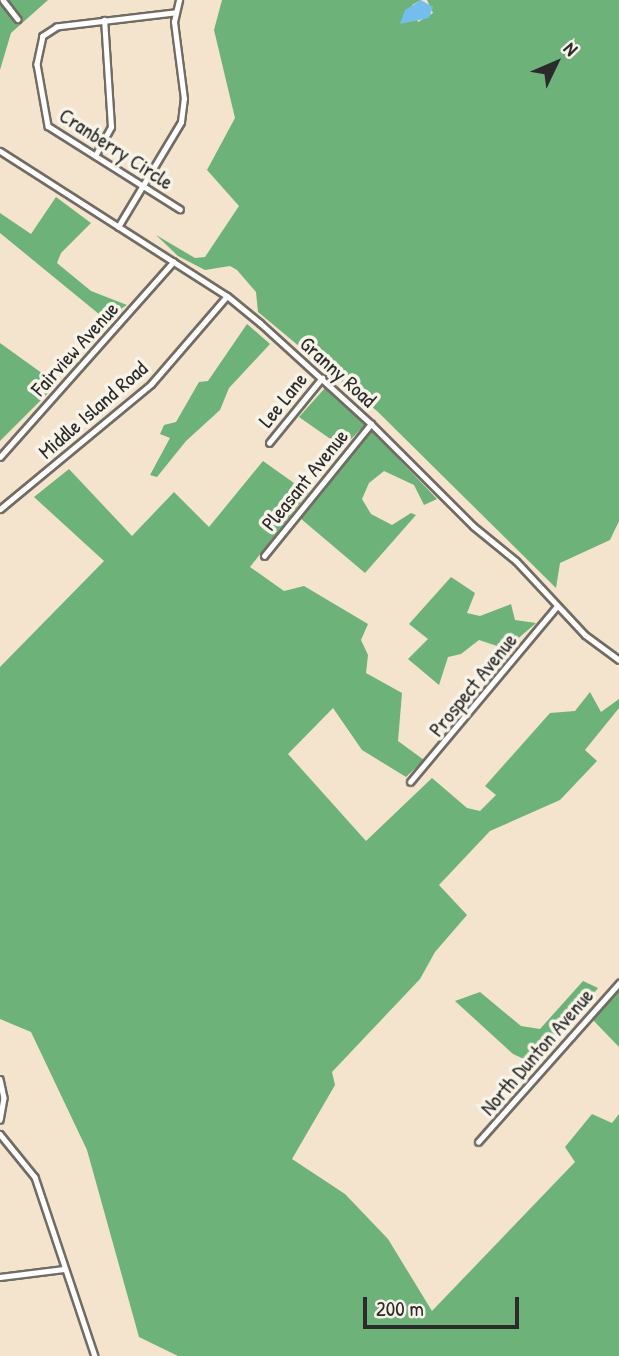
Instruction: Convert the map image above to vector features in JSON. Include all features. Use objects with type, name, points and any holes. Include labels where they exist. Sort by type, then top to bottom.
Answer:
[{"type":"street","points":[[3,0],[18,19]]},
{"type":"street","points":[[118,227],[174,138],[183,111],[174,13],[179,0]]},
{"type":"street","name":"Cranberry Circle","points":[[174,13],[104,20],[50,30],[40,45],[37,64],[44,121],[180,209]]},
{"type":"street","points":[[95,156],[111,127],[104,20]]},
{"type":"street","name":"Granny Road","points":[[0,150],[227,296],[322,377],[557,606],[619,660]]},
{"type":"street","name":"Fairview Avenue","points":[[0,457],[173,262]]},
{"type":"street","name":"Middle Island Road","points":[[0,509],[151,384],[227,296]]},
{"type":"street","name":"Lee Lane","points":[[269,443],[322,377]]},
{"type":"street","name":"Pleasant Avenue","points":[[264,556],[371,424]]},
{"type":"street","name":"Prospect Avenue","points":[[410,782],[557,606]]},
{"type":"street","name":"North Dunton Avenue","points":[[478,1142],[619,983]]},
{"type":"street","points":[[0,1079],[4,1098],[0,1119]]},
{"type":"street","points":[[0,1134],[30,1165],[63,1269],[95,1356]]},
{"type":"street","points":[[0,1277],[63,1269]]},
{"type":"green space","points":[[0,0],[48,0],[11,33],[0,70]]},
{"type":"green space","points":[[222,0],[421,0],[412,5],[418,22],[433,13],[427,0],[619,0],[619,521],[610,540],[560,563],[556,588],[377,411],[258,312],[256,292],[237,270],[230,266],[205,270],[178,256],[156,235],[195,258],[205,257],[239,206],[207,170],[235,118],[214,30]]},
{"type":"green space","points":[[56,197],[91,223],[61,253],[57,263],[91,291],[127,305],[105,319],[0,233],[0,213],[31,234]]},
{"type":"green space","points":[[247,324],[270,344],[229,388],[220,410],[186,441],[157,477],[150,475],[170,438],[160,434],[164,425],[176,422],[199,382],[208,381]]},
{"type":"green space","points":[[0,343],[57,384],[0,441]]},
{"type":"green space","points":[[325,388],[365,425],[348,442],[329,438],[299,417]]},
{"type":"green space","points":[[371,430],[437,499],[424,505],[414,485],[384,471],[369,483],[362,499],[371,514],[392,525],[411,513],[416,515],[365,573],[300,518]]},
{"type":"green space","points":[[263,461],[308,493],[250,567],[284,591],[304,586],[368,624],[361,640],[368,655],[366,673],[402,693],[398,741],[424,760],[406,777],[362,750],[333,708],[288,754],[366,841],[432,778],[467,808],[480,811],[496,795],[485,786],[550,713],[575,711],[590,692],[601,712],[619,699],[619,708],[585,750],[597,761],[560,800],[490,831],[439,885],[467,915],[435,952],[420,979],[332,1072],[335,1085],[292,1159],[345,1194],[388,1239],[432,1311],[575,1162],[565,1147],[592,1114],[612,1123],[619,1114],[619,1356],[178,1356],[139,1337],[87,1150],[31,1032],[0,1019],[0,667],[104,561],[34,497],[69,469],[132,536],[174,492],[209,527]]},
{"type":"green space","points":[[451,577],[475,593],[467,613],[480,616],[511,604],[515,620],[536,623],[506,649],[479,640],[461,654],[448,657],[439,685],[408,659],[428,639],[409,624]]},
{"type":"green space","points":[[583,981],[598,988],[537,1065],[513,1054],[455,1001],[480,992],[521,1026],[540,1029]]},
{"type":"green space","points":[[619,991],[619,1047],[592,1019]]},
{"type":"water","points":[[421,0],[433,7],[429,18],[400,24],[405,10]]}]
